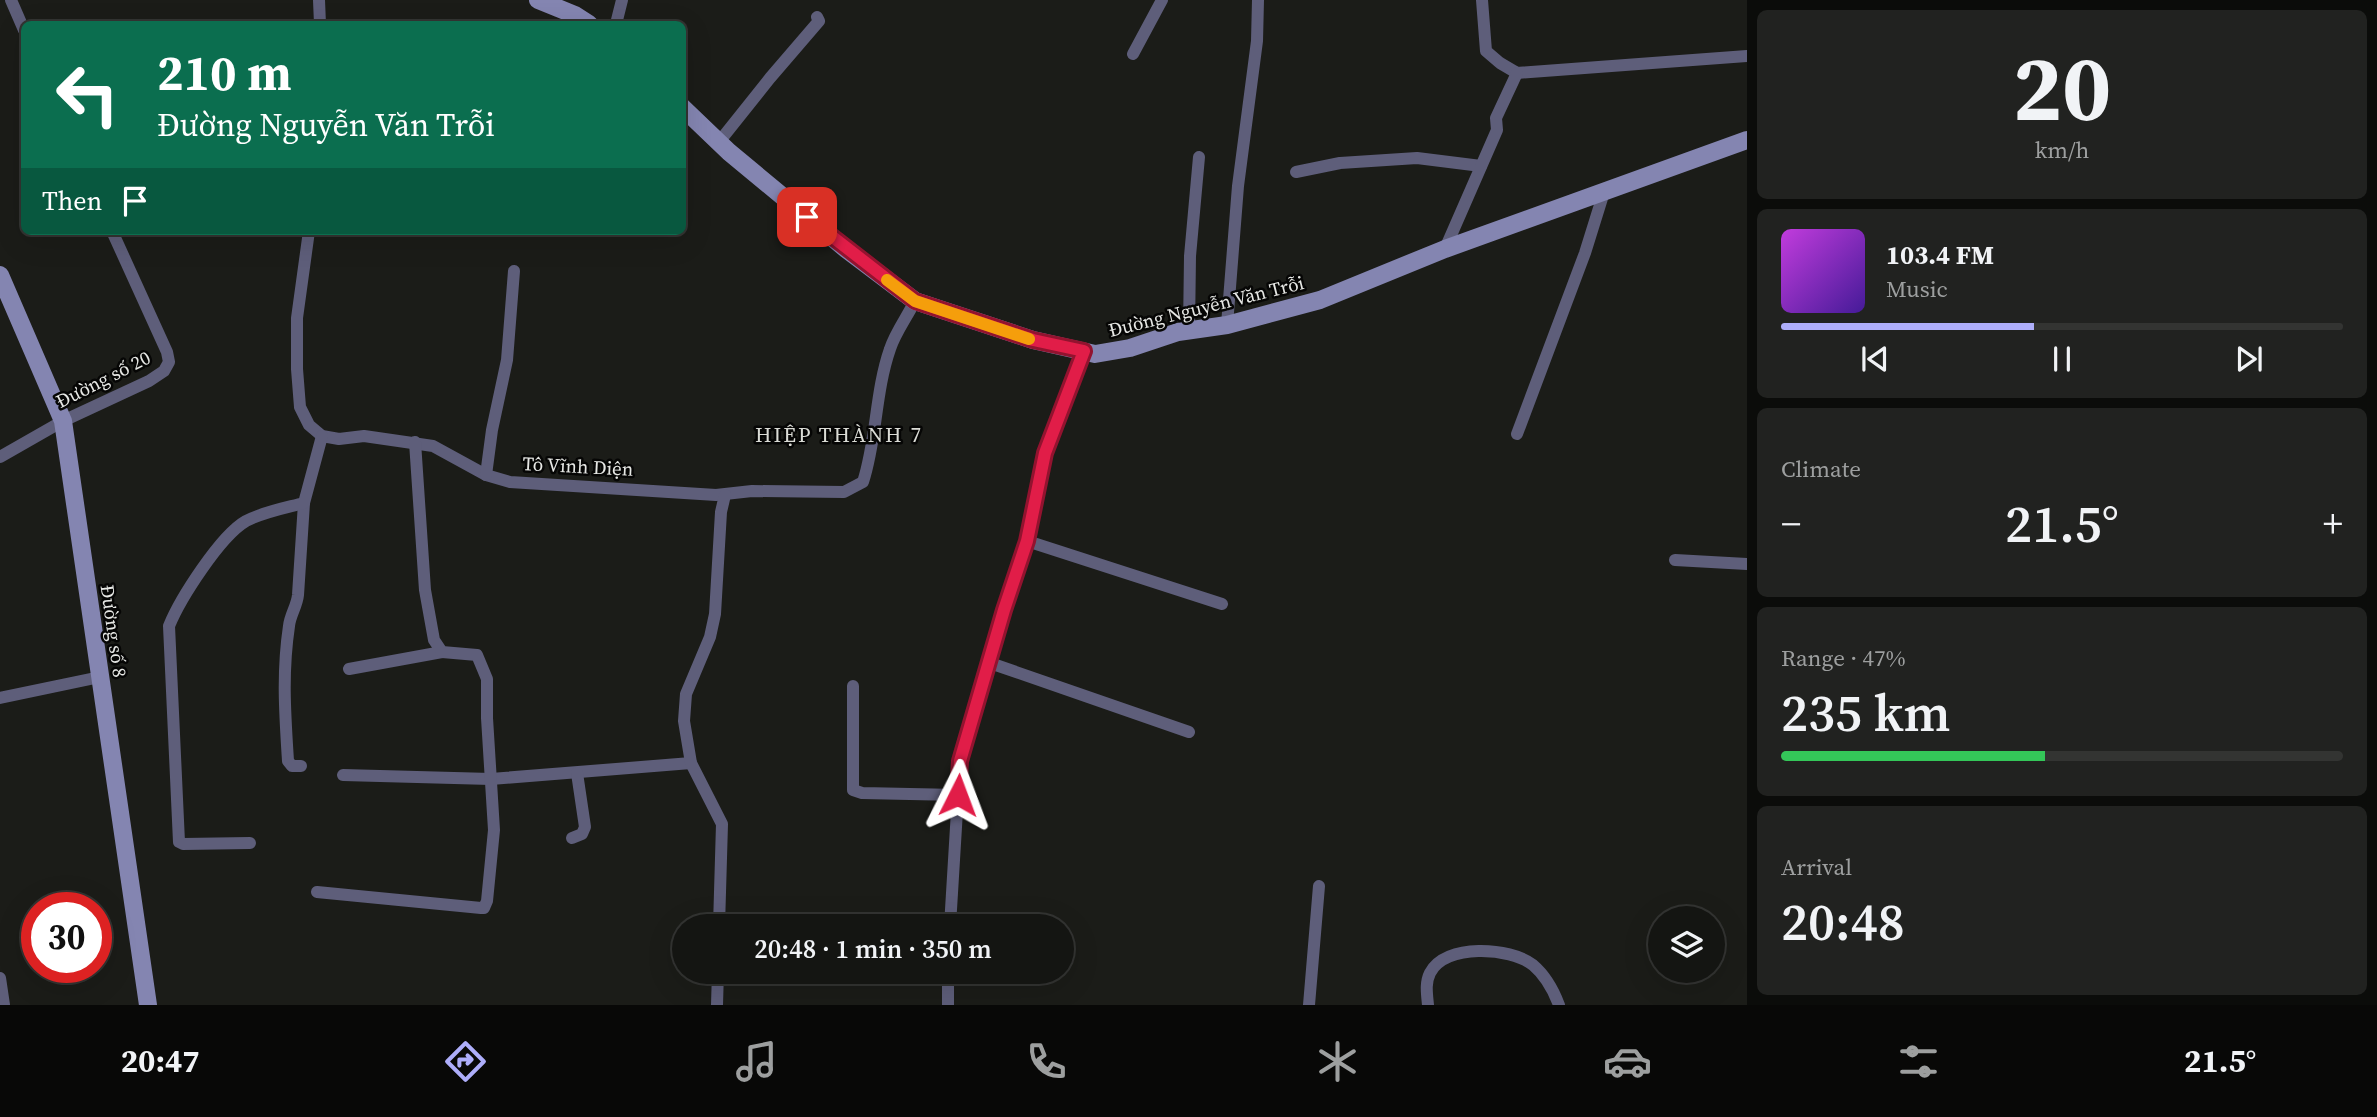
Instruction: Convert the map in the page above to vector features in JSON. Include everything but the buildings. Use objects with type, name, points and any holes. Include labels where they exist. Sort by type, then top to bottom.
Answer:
[{"type":"street","points":[[11,0],[21,23]]},
{"type":"street","points":[[318,0],[320,21]]},
{"type":"street","points":[[538,0],[584,21]]},
{"type":"street","points":[[617,21],[622,0]]},
{"type":"street","points":[[1133,54],[1162,0]]},
{"type":"street","points":[[1227,325],[1238,186],[1257,41],[1258,0]]},
{"type":"street","points":[[1482,0],[1486,51],[1517,72],[1747,57]]},
{"type":"street","points":[[719,142],[819,21],[817,18]]},
{"type":"street","points":[[1445,249],[1496,130],[1496,118],[1517,72]]},
{"type":"street","name":"Đường Nguyễn Văn Trỗi","points":[[686,111],[846,249],[915,301],[1033,340],[1095,354],[1130,348],[1189,330],[1227,325],[1320,300],[1445,249],[1747,140]]},
{"type":"street","points":[[1189,330],[1189,256],[1199,157]]},
{"type":"street","points":[[1296,172],[1340,163],[1417,158],[1481,166]]},
{"type":"street","points":[[1517,433],[1585,253],[1604,192]]},
{"type":"street","name":"Đường số 20","points":[[0,457],[63,421],[149,382],[164,372],[169,362],[167,352],[114,235]]},
{"type":"street","points":[[301,766],[292,766],[288,761],[283,687],[289,621],[296,608],[298,595],[304,502],[322,436],[309,425],[299,407],[297,318],[308,235]]},
{"type":"street","points":[[486,475],[492,430],[508,360],[514,271]]},
{"type":"street","name":"Đường số 8","points":[[0,275],[63,421],[148,1005]]},
{"type":"street","name":"Tô Vĩnh Diện","points":[[322,436],[339,439],[364,436],[433,446],[486,475],[510,482],[724,495],[752,491],[844,492],[863,482],[890,348],[915,301]]},
{"type":"street","points":[[951,914],[960,761],[1027,541],[1045,453],[1084,351]]},
{"type":"street","points":[[415,442],[425,590],[434,640],[442,653]]},
{"type":"street","points":[[719,914],[722,824],[691,763],[684,721],[686,694],[710,637],[715,614],[724,495]]},
{"type":"street","points":[[250,843],[184,844],[178,839],[169,626],[177,607],[226,539],[245,522],[304,502]]},
{"type":"street","points":[[1027,541],[1222,604]]},
{"type":"street","points":[[1675,560],[1747,564]]},
{"type":"street","points":[[317,891],[484,908],[487,901],[494,830],[487,679],[477,655],[442,653],[349,669]]},
{"type":"street","points":[[990,663],[1189,732]]},
{"type":"street","points":[[0,698],[100,677]]},
{"type":"street","points":[[853,686],[853,790],[862,793],[958,795]]},
{"type":"street","points":[[343,775],[491,779],[691,763]]},
{"type":"street","points":[[572,838],[582,834],[585,827],[577,773]]},
{"type":"street","points":[[1309,1005],[1319,886]]},
{"type":"street","points":[[1428,1005],[1427,980],[1433,968],[1458,954],[1490,951],[1508,954],[1533,965],[1549,982],[1559,1005]]},
{"type":"street","points":[[0,978],[4,1005]]},
{"type":"street","points":[[717,1005],[718,984]]},
{"type":"street","points":[[948,984],[948,1005]]},
{"type":"slow traffic","points":[[887,280],[915,301],[1029,339]]},
{"type":"district","name":"HIỆP THÀNH 7","points":[[839,435]]},
{"type":"route","points":[[807,217],[915,301],[1033,340],[1084,351],[1045,453],[1027,541],[960,761],[958,795]]}]
